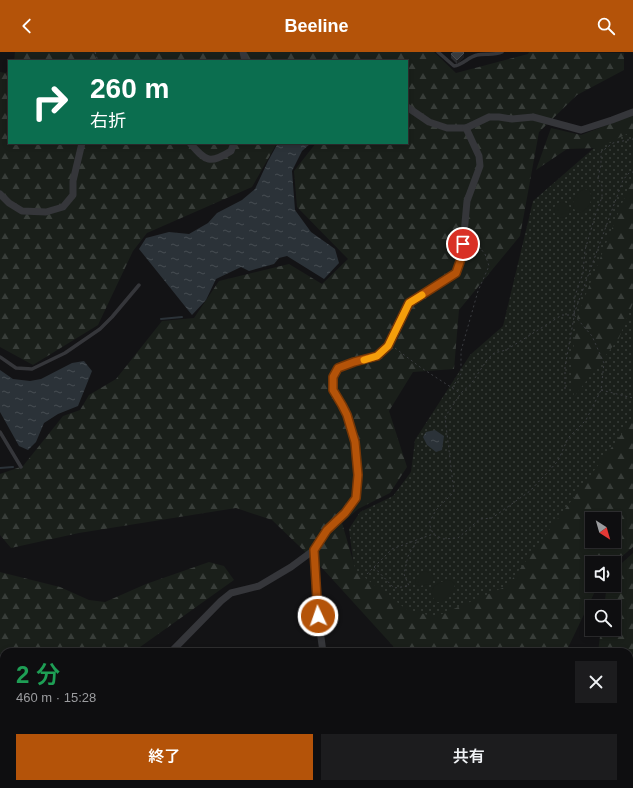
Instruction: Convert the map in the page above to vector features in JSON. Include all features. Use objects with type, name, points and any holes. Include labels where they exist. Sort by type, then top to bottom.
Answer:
[{"type":"street","points":[[408,108],[428,122],[447,128],[466,128],[489,117],[512,119],[533,117],[581,130],[633,112]]},
{"type":"street","points":[[175,648],[220,601],[231,592],[259,586],[291,567],[314,550],[327,530],[345,513],[356,498],[358,475],[355,442],[347,415],[333,390],[333,377],[338,368],[377,356],[388,346],[409,303],[456,273],[462,256],[467,201],[480,166],[479,156],[466,128]]},
{"type":"street","points":[[0,194],[9,203],[22,211],[46,212],[63,207],[73,195],[73,181],[82,144]]},
{"type":"street","points":[[191,144],[201,156],[210,160],[220,158],[231,151],[234,144]]},
{"type":"street","points":[[314,550],[318,616],[322,648]]},
{"type":"lane","points":[[438,52],[454,66],[460,66],[476,55],[497,55],[502,52]]},
{"type":"lane","points":[[0,357],[16,368],[32,369],[65,353],[100,329],[139,285]]},
{"type":"lane","points":[[0,432],[21,467]]},
{"type":"path","points":[[565,389],[565,367],[574,315],[575,296],[583,273],[585,250],[602,198],[602,186],[598,178],[601,164],[601,152],[613,143],[633,139]]},
{"type":"path","points":[[574,315],[624,180],[629,173],[633,172]]},
{"type":"path","points":[[452,388],[461,374],[461,352],[478,291],[489,266],[485,254],[469,234],[464,232]]},
{"type":"path","points":[[367,574],[392,549],[433,534],[443,539],[458,538],[480,519],[492,518],[530,491],[558,461],[568,438],[586,420],[601,390],[604,363],[592,336],[574,315],[562,315],[506,350],[494,353],[486,360],[471,384],[461,393],[445,417],[454,492],[436,510],[429,522],[433,534]]},
{"type":"path","points":[[388,346],[394,348],[461,393]]},
{"type":"path","points":[[601,390],[633,398]]},
{"type":"path","points":[[374,567],[394,588],[409,586],[404,574],[408,556],[418,539]]},
{"type":"green space","points":[[15,52],[434,52],[456,73],[528,54],[529,52],[624,53],[624,70],[577,95],[539,132],[520,236],[459,310],[454,369],[413,372],[389,411],[407,467],[390,493],[358,509],[342,523],[356,571],[406,609],[435,617],[507,586],[633,419],[633,547],[621,557],[585,556],[585,592],[595,592],[591,600],[585,600],[585,612],[568,648],[394,648],[323,569],[272,520],[236,508],[79,533],[11,548],[0,535],[0,474],[23,466],[63,416],[80,410],[89,395],[116,379],[162,321],[194,318],[219,281],[289,264],[322,284],[348,259],[297,207],[294,171],[315,144],[408,144],[408,60],[14,60]]},
{"type":"green space","points":[[8,70],[8,144],[276,144],[252,187],[147,233],[133,251],[98,325],[33,365],[0,347],[0,72],[6,73]]},
{"type":"green space","points":[[633,115],[633,131],[598,148],[567,149],[536,170],[551,128],[581,135]]},
{"type":"green space","points":[[633,126],[633,513],[621,517],[621,512],[585,512],[585,544],[439,627],[402,614],[355,576],[349,529],[360,512],[393,496],[411,472],[415,440],[470,355],[503,326],[533,201],[602,141]]},
{"type":"green space","points":[[633,176],[633,303],[619,338],[574,397],[571,367],[578,314]]},
{"type":"green space","points":[[584,189],[589,190],[591,194],[591,201],[587,208],[577,213],[573,206],[575,196]]},
{"type":"green space","points":[[562,202],[569,207],[570,210],[565,217],[562,218],[555,213],[554,210],[559,203]]},
{"type":"green space","points":[[633,553],[633,648],[599,648],[600,636],[621,636],[621,600],[605,600],[606,592],[621,592],[621,564]]},
{"type":"green space","points":[[209,562],[224,566],[234,580],[139,648],[0,648],[0,572],[60,587],[89,600],[105,602],[146,584]]},
{"type":"green space","points":[[425,571],[434,576],[433,580],[430,584],[419,586],[415,583],[416,578],[419,574]]},
{"type":"green space","points":[[450,580],[455,584],[454,589],[441,602],[436,602],[432,593],[434,586],[441,582]]},
{"type":"water","points":[[277,144],[310,144],[302,151],[292,171],[295,210],[311,232],[335,249],[339,263],[324,279],[287,256],[279,258],[274,264],[249,271],[241,267],[216,279],[206,300],[192,315],[139,249],[146,238],[169,232],[189,234],[208,223],[217,213],[242,200],[255,189]]},
{"type":"water","points":[[84,361],[92,371],[78,406],[58,414],[44,423],[36,442],[28,450],[19,446],[0,412],[0,370],[13,379],[30,381],[41,379],[72,363]]},
{"type":"water","points":[[435,430],[444,436],[442,450],[436,452],[427,445],[423,437],[426,432]]},
{"type":"building","points":[[454,52],[464,53],[457,60],[451,54]]},
{"type":"waterway","points":[[161,319],[182,317]]},
{"type":"waterway","points":[[0,468],[13,467]]},
{"type":"slow traffic","points":[[364,360],[377,356],[388,346],[409,303],[422,295]]},
{"type":"route","points":[[318,616],[314,550],[327,530],[345,513],[356,498],[358,475],[355,442],[347,415],[333,390],[333,377],[338,368],[377,356],[388,346],[409,303],[456,273],[462,256],[463,244]]}]
